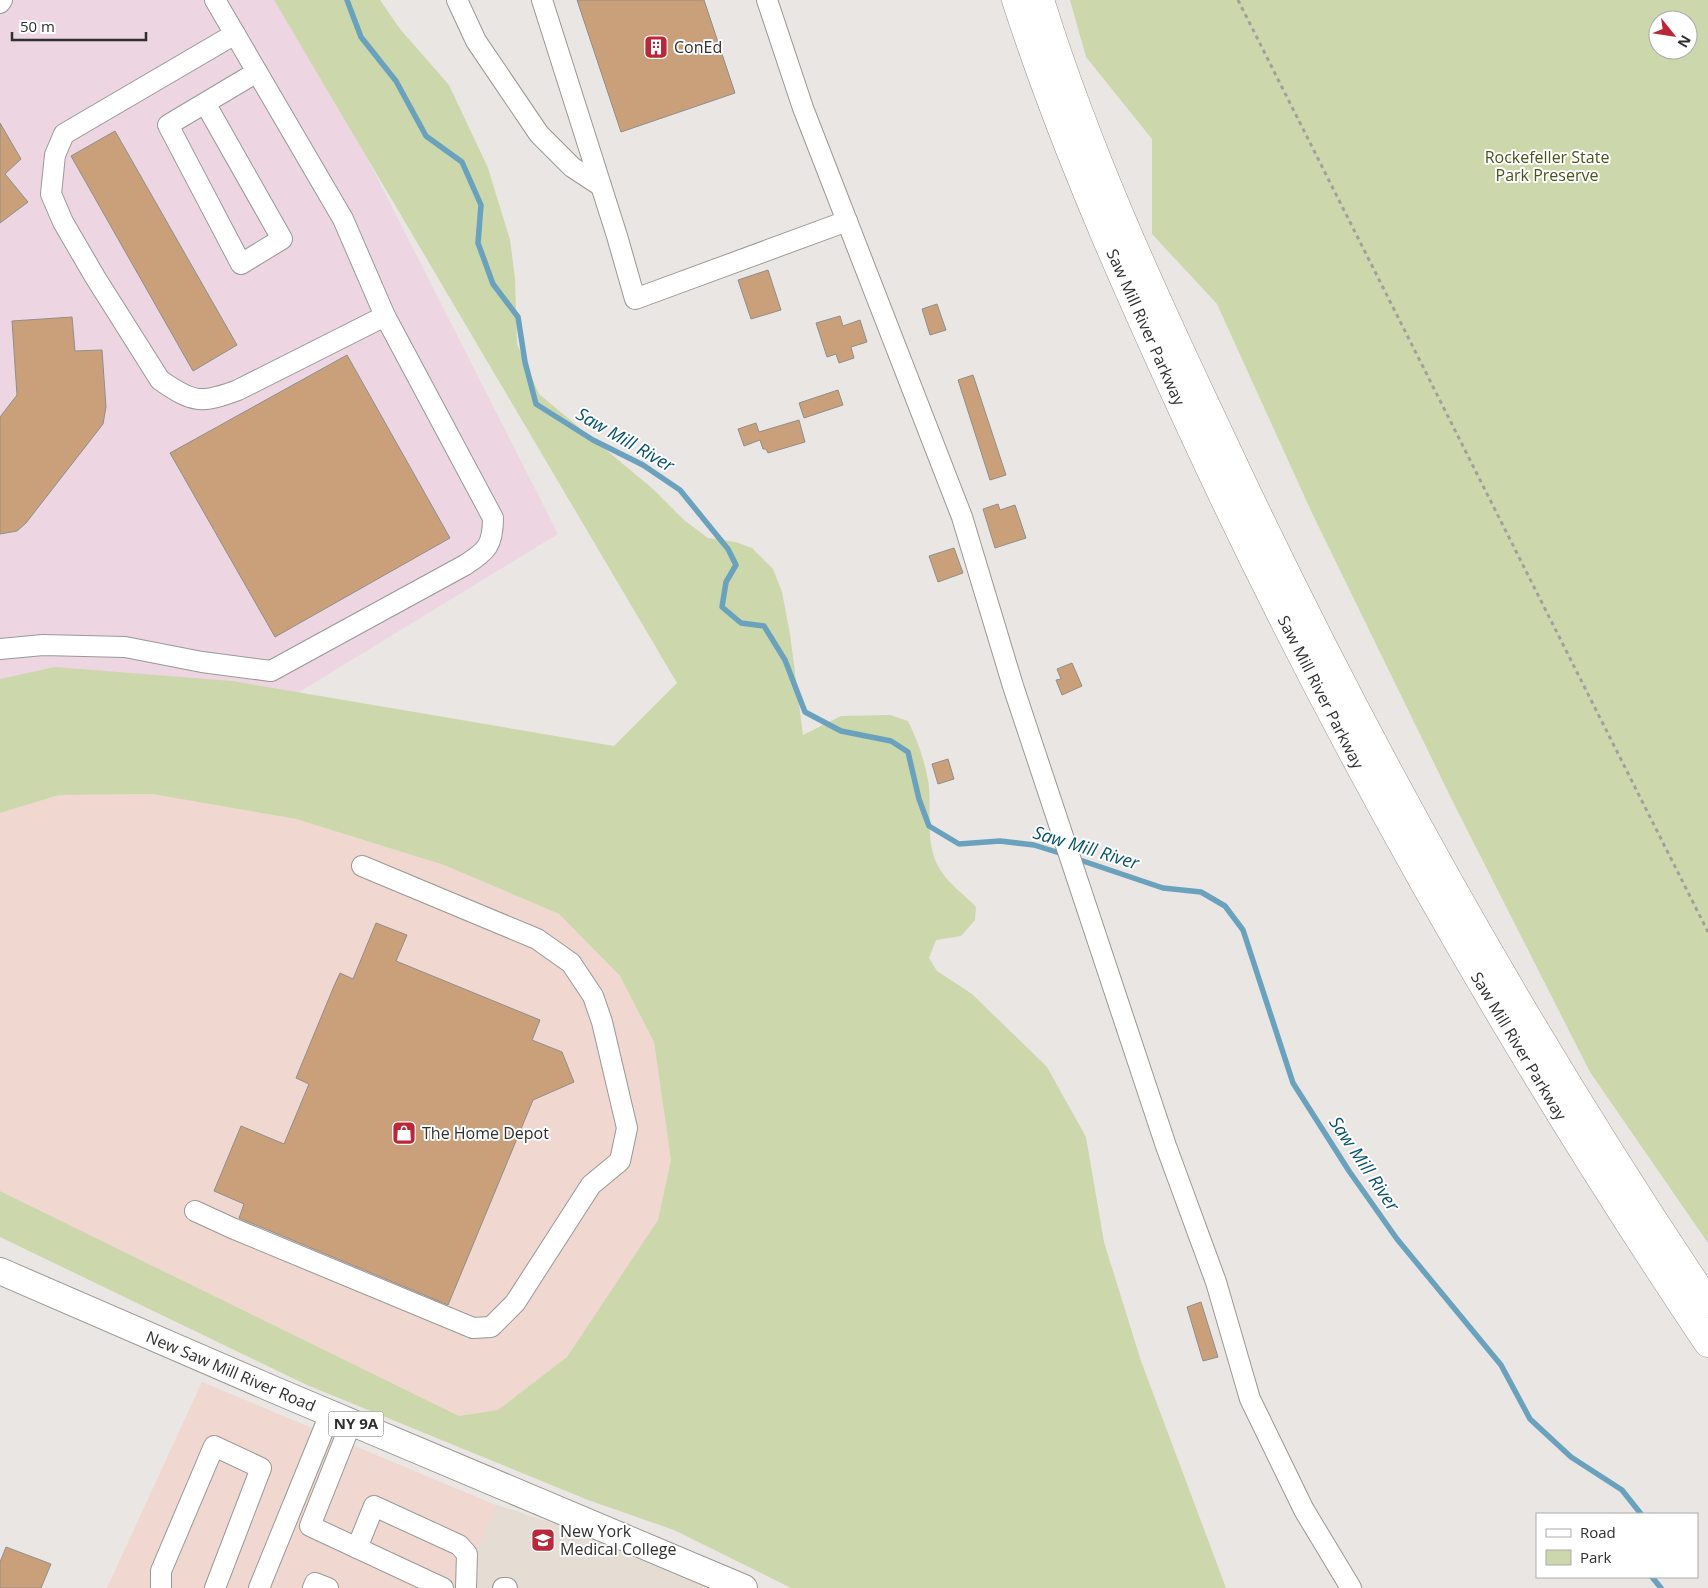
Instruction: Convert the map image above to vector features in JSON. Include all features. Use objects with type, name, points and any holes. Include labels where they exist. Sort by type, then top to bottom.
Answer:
[{"type":"highway","points":[[1010,0],[1034,55]]},
{"type":"highway","name":"Saw Mill River Parkway","points":[[1016,0],[1034,55],[1080,177],[1158,357],[1233,517],[1316,683],[1384,812],[1504,1022],[1602,1181],[1708,1343]]},
{"type":"highway","name":"Saw Mill River Parkway","points":[[1040,0],[1074,100],[1148,278],[1244,488],[1313,628],[1400,794],[1482,940],[1587,1116],[1708,1303]]},
{"type":"main road","name":"New Saw Mill River Road","points":[[0,1271],[718,1581]]},
{"type":"main road","name":"NY 9A","points":[[718,1581],[744,1588]]},
{"type":"lane","points":[[0,649],[43,645],[125,647],[202,662],[271,671],[486,552],[493,533],[493,518],[385,316],[342,219],[215,0]]},
{"type":"lane","points":[[457,0],[476,41],[539,134],[572,167],[601,186]]},
{"type":"lane","points":[[542,0],[601,186],[634,299],[847,221]]},
{"type":"lane","points":[[767,0],[803,108],[962,517],[1013,686],[1166,1146],[1216,1282],[1250,1399],[1304,1510],[1351,1588]]},
{"type":"lane","points":[[235,34],[64,134],[55,155],[50,194],[63,222],[160,380],[180,394],[194,400],[217,397],[238,390],[385,316]]},
{"type":"lane","points":[[205,103],[282,239],[241,264],[168,125],[257,72]]},
{"type":"lane","points":[[195,1210],[232,1228],[473,1328],[491,1327],[514,1303],[591,1185],[620,1161],[627,1128],[598,1008],[579,972],[561,954],[537,939],[362,866]]},
{"type":"lane","points":[[341,1418],[310,1526],[443,1588]]},
{"type":"lane","points":[[259,1588],[282,1532],[341,1418]]},
{"type":"lane","points":[[161,1588],[161,1572],[214,1446],[261,1468],[214,1588]]},
{"type":"lane","points":[[356,1548],[374,1506],[459,1545],[467,1554],[466,1588]]},
{"type":"lane","points":[[282,1532],[298,1532],[313,1528]]},
{"type":"lane","points":[[313,1588],[315,1583],[328,1588]]},
{"type":"path","points":[[1238,0],[1708,932]]},
{"type":"shaded area","points":[[0,0],[287,0],[558,534],[278,705],[0,717]]},
{"type":"shaded area","points":[[152,794],[296,819],[444,865],[559,914],[620,976],[654,1042],[671,1160],[658,1221],[567,1357],[498,1410],[459,1416],[0,1191],[0,813],[59,795]]},
{"type":"shaded area","points":[[202,1382],[694,1588],[107,1588]]},
{"type":"shaded area","name":"New York Medical College","points":[[497,1505],[712,1575],[720,1588],[460,1588]]},
{"type":"green space","points":[[274,0],[380,0],[400,29],[449,85],[488,168],[510,240],[515,278],[517,344],[539,394],[653,489],[684,520],[708,538],[736,542],[752,548],[773,569],[782,592],[790,634],[803,735],[841,716],[890,715],[908,721],[920,749],[928,780],[930,838],[935,861],[948,880],[976,907],[975,920],[961,936],[936,940],[929,958],[937,971],[972,994],[1047,1067],[1086,1137],[1104,1242],[1141,1361],[1226,1588],[791,1588],[674,1530],[588,1500],[307,1385],[0,1237],[0,1191],[459,1416],[498,1410],[567,1357],[658,1220],[671,1160],[654,1042],[620,976],[559,914],[444,865],[296,819],[152,794],[59,795],[0,813],[0,679],[55,667],[232,681],[614,746],[677,683]]},
{"type":"green space","name":"Rockefeller State Park Preserve","points":[[1070,0],[1708,0],[1708,1243],[1590,1072],[1454,804],[1312,513],[1217,304],[1152,234],[1152,139],[1086,57]]},
{"type":"building","name":"ConEd","points":[[577,0],[704,0],[735,93],[621,132]]},
{"type":"building","points":[[0,123],[21,159],[5,174],[28,202],[0,223]]},
{"type":"building","points":[[115,131],[237,345],[193,371],[71,156]]},
{"type":"building","points":[[768,270],[781,310],[751,319],[738,280]]},
{"type":"building","points":[[937,304],[946,330],[930,335],[922,309]]},
{"type":"building","points":[[840,316],[843,326],[860,320],[867,342],[851,347],[854,358],[839,363],[836,354],[827,357],[816,323]]},
{"type":"building","points":[[72,317],[75,351],[102,350],[106,407],[103,424],[26,523],[17,531],[0,534],[0,417],[17,395],[12,321]]},
{"type":"building","points":[[347,355],[450,538],[275,637],[170,453]]},
{"type":"building","points":[[973,375],[1006,475],[990,480],[958,380]]},
{"type":"building","points":[[838,390],[843,405],[804,418],[799,403]]},
{"type":"building","points":[[799,420],[805,442],[768,453],[766,449],[763,449],[760,440],[744,446],[738,429],[756,423],[759,432]]},
{"type":"building","points":[[998,504],[1000,510],[1015,505],[1026,538],[995,548],[983,509]]},
{"type":"building","points":[[954,548],[963,573],[938,582],[929,556]]},
{"type":"building","points":[[1072,663],[1082,686],[1062,695],[1056,680],[1061,679],[1057,669]]},
{"type":"building","points":[[948,759],[954,779],[938,784],[932,764]]},
{"type":"building","name":"The Home Depot","points":[[376,923],[407,935],[396,961],[540,1020],[532,1040],[562,1052],[574,1082],[533,1100],[448,1305],[239,1218],[244,1204],[214,1191],[241,1126],[284,1144],[309,1084],[296,1078],[334,986],[340,973],[353,979]]},
{"type":"building","points":[[1201,1302],[1218,1357],[1203,1361],[1187,1307]]},
{"type":"building","points":[[6,1547],[51,1564],[41,1588],[0,1588],[0,1562]]},
{"type":"waterway","name":"Saw Mill River","points":[[347,0],[361,37],[396,81],[426,136],[462,162],[481,205],[478,243],[493,284],[518,317],[525,362],[536,404],[593,440],[643,465],[680,490],[728,549],[736,565],[726,582],[722,607],[741,623],[764,626],[785,660],[805,712],[841,731],[891,741],[908,752],[919,799],[929,826],[959,844],[1000,841],[1034,845],[1066,855]]},
{"type":"waterway","name":"Saw Mill River","points":[[1074,858],[1163,888],[1201,892],[1225,906],[1243,930],[1293,1083],[1349,1171],[1397,1239],[1501,1365],[1530,1419],[1571,1457],[1622,1490],[1640,1513]]},
{"type":"waterway","name":"Saw Mill River","points":[[1653,1578],[1661,1588]]},
{"type":"place","name":"ConEd","points":[[656,47]]},
{"type":"place","name":"The Home Depot","points":[[404,1133]]},
{"type":"place","name":"New York Medical College","points":[[543,1540]]}]
